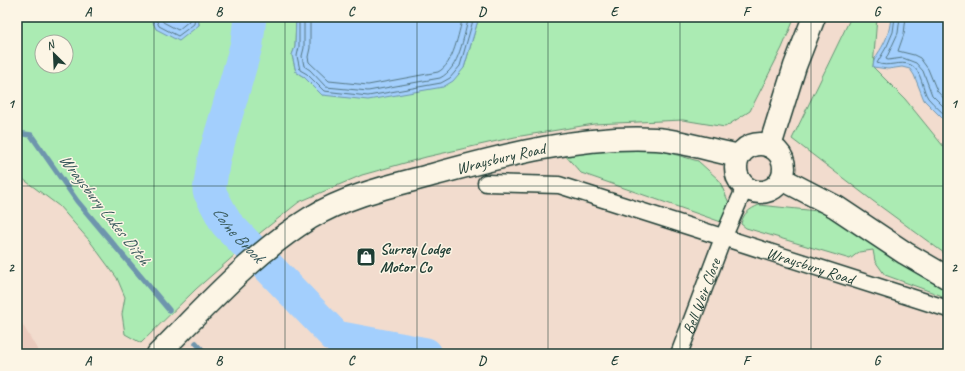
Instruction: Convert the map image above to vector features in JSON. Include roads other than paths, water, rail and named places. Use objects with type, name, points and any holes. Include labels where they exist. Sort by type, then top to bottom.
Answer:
[{"type":"main road","points":[[770,146],[795,66],[814,17]]},
{"type":"main road","name":"Wraysbury Road","points":[[158,354],[231,281],[276,242],[311,218],[342,202],[368,192],[467,165],[546,147],[608,139],[658,138],[739,156]]},
{"type":"main road","points":[[762,144],[770,146],[777,150],[782,157],[785,171],[782,179],[777,186],[770,191],[761,193],[745,188],[739,181],[736,173],[736,164],[739,156],[753,145],[762,144]]},
{"type":"main road","points":[[782,179],[836,207],[905,253],[948,278]]},
{"type":"street","name":"Wraysbury Road","points":[[486,183],[560,185],[948,309]]},
{"type":"street","name":"Bell Weir Close","points":[[679,354],[723,238],[745,188]]},
{"type":"water","points":[[151,17],[198,17],[199,25],[179,41],[156,29]]},
{"type":"water","points":[[296,17],[479,17],[464,68],[453,81],[443,87],[368,100],[322,95],[304,77],[296,72],[292,55],[295,47]]},
{"type":"water","points":[[891,17],[948,17],[948,124],[924,100],[910,69],[902,67],[888,69],[873,67],[875,58],[887,35]]},
{"type":"waterway","name":"Colne Brook","points":[[250,17],[247,43],[214,158],[209,191],[226,223],[336,337],[426,354]]},
{"type":"waterway","name":"Wraysbury Lakes Ditch","points":[[17,133],[31,135],[77,201],[169,310]]},
{"type":"waterway","points":[[336,337],[353,354]]},
{"type":"waterway","name":"Wraysbury Lakes Ditch","points":[[196,343],[206,354]]},
{"type":"place","name":"Surrey Lodge Motor Co","points":[[366,257]]}]
